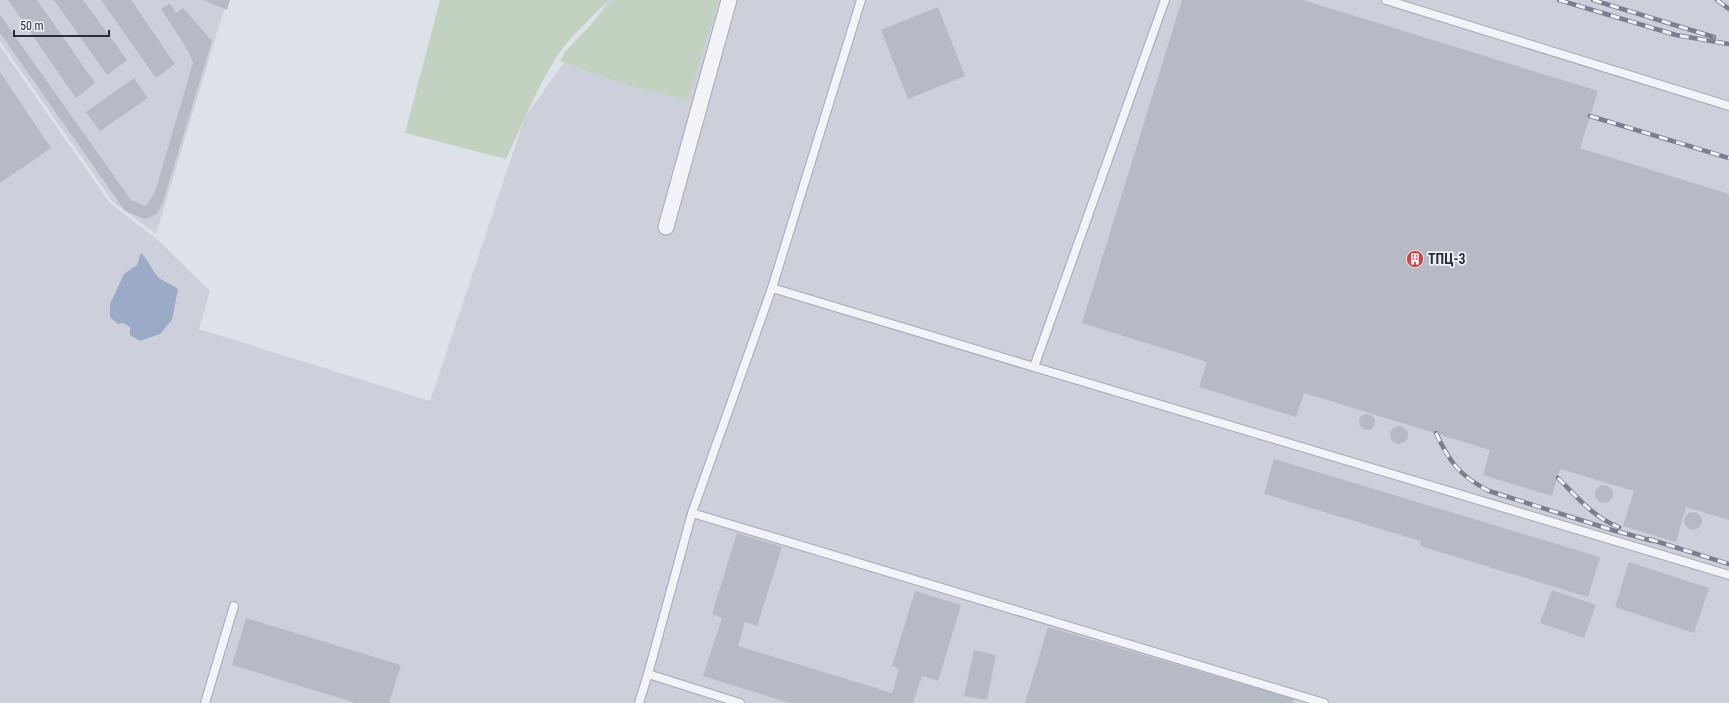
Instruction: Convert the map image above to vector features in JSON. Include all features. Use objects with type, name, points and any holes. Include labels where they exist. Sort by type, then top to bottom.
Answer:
[{"type":"street","points":[[666,227],[729,0]]},
{"type":"lane","points":[[639,703],[692,513],[772,288],[861,0]]},
{"type":"lane","points":[[1034,367],[1165,0]]},
{"type":"lane","points":[[1386,0],[1729,106]]},
{"type":"lane","points":[[772,288],[1729,575]]},
{"type":"lane","points":[[692,513],[1324,703]]},
{"type":"lane","points":[[205,703],[234,606]]},
{"type":"lane","points":[[648,674],[740,703]]},
{"type":"shaded area","points":[[0,0],[227,0],[156,234],[113,202],[0,41]]},
{"type":"shaded area","points":[[609,0],[1729,0],[1729,703],[0,703],[0,46],[109,202],[159,241],[210,291],[199,329],[430,401],[525,117]]},
{"type":"green space","points":[[440,0],[609,0],[575,34],[557,56],[536,94],[506,159],[405,133]]},
{"type":"green space","points":[[614,0],[719,0],[688,100],[628,85],[560,61],[565,52]]},
{"type":"water","points":[[141,253],[158,277],[178,289],[172,320],[160,334],[140,341],[130,335],[130,327],[123,323],[118,324],[110,317],[110,304],[124,274],[137,265]]},
{"type":"building","points":[[8,0],[37,0],[95,83],[76,98]]},
{"type":"building","points":[[54,0],[83,0],[127,60],[107,75]]},
{"type":"building","points":[[101,0],[131,0],[175,64],[156,78]]},
{"type":"building","points":[[203,0],[230,0],[227,10]]},
{"type":"building","name":"ТПЦ-3","points":[[1182,0],[1303,0],[1598,91],[1580,148],[1729,194],[1729,520],[1686,507],[1676,542],[1623,526],[1634,491],[1560,469],[1552,496],[1483,475],[1490,450],[1304,393],[1296,417],[1199,387],[1207,362],[1082,323]]},
{"type":"building","points":[[170,3],[176,13],[183,8],[212,41],[163,202],[157,214],[145,219],[125,211],[0,33],[0,15],[131,200],[146,206],[155,192],[193,63],[189,52],[161,9]]},
{"type":"building","points":[[938,7],[965,76],[908,99],[881,30]]},
{"type":"building","points":[[0,72],[51,148],[0,183]]},
{"type":"building","points":[[134,78],[148,98],[100,131],[86,112]]},
{"type":"building","points":[[1367,414],[1373,416],[1375,422],[1373,428],[1367,430],[1361,428],[1359,422],[1361,416]]},
{"type":"building","points":[[1399,426],[1405,429],[1408,435],[1405,441],[1399,444],[1393,441],[1390,435],[1393,429]]},
{"type":"building","points":[[1274,459],[1600,557],[1588,597],[1420,546],[1421,541],[1264,494]]},
{"type":"building","points":[[1604,485],[1610,488],[1613,494],[1610,500],[1604,503],[1598,500],[1595,494],[1598,488]]},
{"type":"building","points":[[1693,512],[1699,515],[1702,521],[1699,527],[1693,530],[1687,527],[1684,521],[1687,515]]},
{"type":"building","points":[[737,533],[782,547],[757,626],[745,622],[738,646],[892,693],[899,669],[892,666],[915,591],[961,605],[938,681],[922,676],[913,703],[790,703],[703,676],[722,618],[712,614]]},
{"type":"building","points":[[1629,562],[1709,588],[1694,633],[1615,607]]},
{"type":"building","points":[[1552,590],[1596,605],[1584,638],[1540,623]]},
{"type":"building","points":[[246,618],[401,665],[389,703],[356,703],[232,665]]},
{"type":"building","points":[[1048,627],[1294,699],[1292,703],[1025,703]]},
{"type":"building","points":[[974,650],[996,655],[987,700],[964,696]]},
{"type":"railway","points":[[1559,0],[1676,35],[1729,44]]},
{"type":"railway","points":[[1593,0],[1714,37]]},
{"type":"railway","points":[[1717,0],[1729,9]]},
{"type":"railway","points":[[1590,116],[1729,158]]},
{"type":"railway","points":[[1436,433],[1446,453],[1457,468],[1470,480],[1489,491],[1612,530],[1653,541]]},
{"type":"railway","points":[[1558,478],[1593,512],[1619,527]]},
{"type":"railway","points":[[1649,539],[1729,564]]},
{"type":"place","name":"ТПЦ-3","points":[[1415,259]]}]
